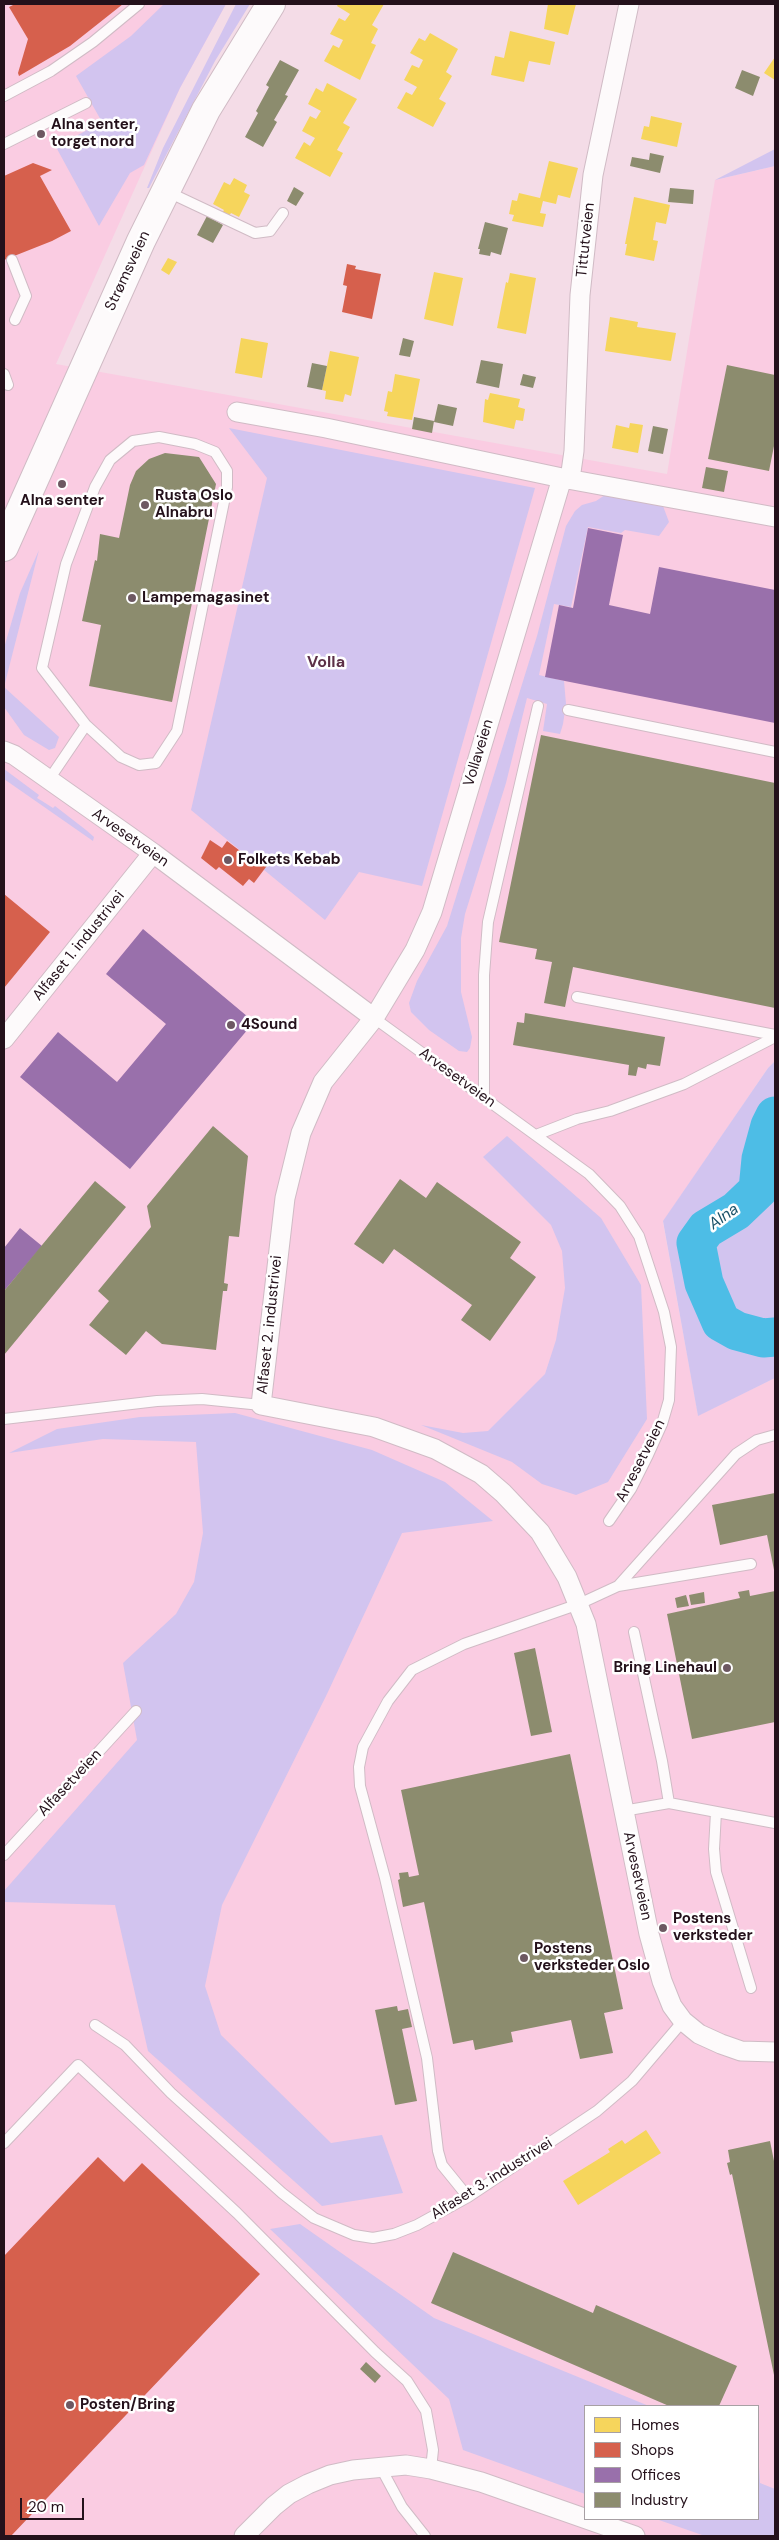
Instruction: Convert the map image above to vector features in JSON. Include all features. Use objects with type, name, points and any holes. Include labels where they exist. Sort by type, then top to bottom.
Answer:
[{"type":"main road","name":"Strømsveien","points":[[4,548],[81,373],[166,191],[206,110],[271,4]]},
{"type":"street","name":"Tittutveien","points":[[566,478],[574,451],[580,295],[594,175],[629,4]]},
{"type":"street","points":[[237,412],[326,428],[566,478],[775,517]]},
{"type":"street","name":"Vollaveien","points":[[374,1018],[414,950],[432,912],[566,478]]},
{"type":"street","name":"Arvesetveien","points":[[7,748],[48,781],[153,853],[374,1018]]},
{"type":"street","name":"Alfaset 1. industrivei","points":[[4,1039],[153,853]]},
{"type":"street","name":"Alfaset 2. industrivei","points":[[374,1018],[323,1082],[301,1133],[285,1198],[261,1405],[374,1427],[435,1449],[481,1474],[503,1493],[540,1532],[554,1555]]},
{"type":"street","name":"Arvesetveien","points":[[554,1555],[579,1604],[586,1624],[623,1811],[656,1961],[672,2006],[683,2021]]},
{"type":"street","points":[[683,2021],[700,2034],[741,2051],[775,2052]]},
{"type":"street","points":[[244,2536],[274,2506],[289,2494],[308,2484],[345,2472],[406,2465],[431,2469],[481,2482],[584,2518]]},
{"type":"street","points":[[589,2520],[634,2536]]},
{"type":"lane","points":[[4,96],[51,71],[94,42],[139,4]]},
{"type":"lane","points":[[4,144],[86,103]]},
{"type":"lane","points":[[166,191],[255,233],[270,231],[282,213]]},
{"type":"lane","points":[[12,260],[26,296],[15,320]]},
{"type":"lane","points":[[4,374],[8,385]]},
{"type":"lane","points":[[158,437],[195,444],[214,452],[227,470],[227,487],[177,731],[156,763],[139,765],[120,758],[86,724],[42,668],[66,564],[95,487],[110,460],[133,441],[158,437]]},
{"type":"lane","points":[[484,1097],[486,1032],[484,975],[488,922],[538,706]]},
{"type":"lane","points":[[568,710],[775,752]]},
{"type":"lane","points":[[48,781],[86,724]]},
{"type":"lane","points":[[576,997],[775,1036]]},
{"type":"lane","name":"Arvesetveien","points":[[374,1018],[589,1174],[620,1206],[642,1244],[664,1312],[672,1347],[669,1400],[662,1424],[631,1489],[609,1521]]},
{"type":"lane","points":[[536,1135],[577,1119],[610,1111],[684,1084],[775,1036]]},
{"type":"lane","points":[[4,1419],[157,1401],[202,1399],[261,1405]]},
{"type":"lane","points":[[618,1586],[736,1454],[757,1440],[775,1435]]},
{"type":"lane","points":[[468,2197],[442,2165],[438,2152],[427,2058],[385,1878],[360,1786],[359,1767],[363,1747],[388,1701],[412,1670],[464,1644],[579,1604],[618,1586],[751,1564]]},
{"type":"lane","points":[[634,1632],[662,1761],[669,1803]]},
{"type":"lane","name":"Alfasetveien","points":[[4,1855],[136,1711]]},
{"type":"lane","points":[[623,1811],[669,1803],[775,1823]]},
{"type":"lane","points":[[716,1812],[714,1849],[716,1872],[751,1988]]},
{"type":"lane","name":"Alfaset 3. industrivei","points":[[95,2025],[124,2045],[171,2093],[282,2193],[314,2218],[354,2235],[373,2238],[394,2234],[417,2225],[468,2197],[597,2111],[632,2081],[683,2021]]},
{"type":"lane","points":[[4,2143],[78,2066],[237,2213],[375,2352],[407,2380],[426,2411],[434,2450],[431,2469]]},
{"type":"lane","points":[[381,2468],[402,2507],[426,2535]]},
{"type":"shaded area","points":[[4,4],[226,4],[180,88],[56,364],[667,474],[715,180],[775,166],[775,1061],[768,1068],[663,1222],[698,1415],[775,1378],[775,2536],[4,2536]]},
{"type":"shaded area","points":[[164,4],[226,4],[180,88],[144,165],[130,173],[99,226],[56,147],[102,122],[76,76],[131,36]]},
{"type":"shaded area","points":[[236,4],[250,4],[215,61],[149,188],[147,188],[163,148]]},
{"type":"shaded area","points":[[775,149],[775,166],[715,180]]},
{"type":"shaded area","points":[[229,428],[535,488],[422,886],[359,872],[325,920],[191,810],[267,478]]},
{"type":"shaded area","points":[[605,495],[663,506],[669,522],[659,536],[625,530],[621,533],[588,527],[571,607],[554,604],[539,675],[564,681],[566,704],[563,724],[560,734],[543,731],[547,704],[527,698],[506,783],[465,914],[461,938],[461,992],[472,1037],[470,1048],[467,1052],[459,1051],[429,1030],[411,1012],[409,1003],[417,981],[447,926],[537,636],[566,526],[575,511],[582,505],[596,501]]},
{"type":"shaded area","points":[[39,550],[4,687],[4,648],[20,593]]},
{"type":"shaded area","points":[[4,687],[59,737],[55,748],[49,750],[24,735],[4,707]]},
{"type":"shaded area","points":[[4,769],[39,795],[37,798],[53,808],[55,806],[86,830],[94,837],[93,841],[4,779]]},
{"type":"shaded area","points":[[775,1061],[775,1378],[698,1416],[663,1221],[768,1068]]},
{"type":"shaded area","points":[[507,1136],[601,1218],[641,1285],[647,1419],[608,1482],[576,1495],[542,1484],[512,1462],[421,1425],[463,1433],[488,1431],[545,1374],[556,1340],[565,1288],[562,1251],[551,1225],[483,1157]]},
{"type":"shaded area","points":[[235,1413],[372,1450],[445,1482],[493,1521],[402,1533],[327,1694],[222,1905],[205,1986],[221,2035],[331,2143],[382,2135],[403,2193],[322,2206],[148,2051],[115,1905],[4,1902],[4,1891],[137,1740],[123,1663],[176,1614],[194,1582],[203,1533],[196,1442],[103,1439],[9,1453],[57,1429],[140,1417]]},
{"type":"shaded area","points":[[300,2224],[434,2318],[647,2405],[584,2405],[584,2494],[463,2450],[449,2399],[270,2229]]},
{"type":"shaded area","points":[[759,2467],[760,2483],[775,2489],[775,2536],[705,2536],[659,2520],[759,2520]]},
{"type":"building: Homes","points":[[338,4],[384,4],[372,25],[378,29],[371,43],[376,45],[360,80],[324,61],[333,45],[339,48],[343,40],[330,34],[339,18],[345,21],[350,14],[337,6]]},
{"type":"building: Homes","points":[[548,4],[576,4],[568,35],[544,29]]},
{"type":"building: Homes","points":[[510,31],[555,42],[550,65],[529,61],[524,82],[491,75],[495,56],[504,58]]},
{"type":"building: Homes","points":[[430,33],[458,49],[446,72],[452,76],[439,99],[446,103],[433,127],[397,108],[406,92],[412,95],[417,87],[404,80],[412,65],[419,68],[423,60],[410,53],[419,38],[425,41]]},
{"type":"building: Homes","points":[[775,57],[775,80],[764,73]]},
{"type":"building: Homes","points":[[327,83],[357,99],[343,123],[350,127],[337,150],[343,153],[330,177],[295,158],[304,142],[310,146],[315,138],[302,131],[310,116],[316,119],[321,111],[308,104],[316,88],[323,92]]},
{"type":"building: Homes","points":[[651,116],[682,123],[677,147],[641,139],[644,126],[649,127]]},
{"type":"building: Homes","points":[[549,161],[578,168],[570,198],[558,195],[556,204],[543,201],[540,213],[546,214],[543,227],[512,221],[514,215],[509,214],[512,200],[517,201],[519,193],[540,198]]},
{"type":"building: Homes","points":[[234,178],[247,185],[244,192],[250,195],[239,217],[231,213],[229,216],[222,213],[224,210],[213,204],[224,182],[230,185]]},
{"type":"building: Homes","points":[[634,197],[670,205],[666,224],[656,222],[653,240],[658,241],[654,261],[625,255],[627,244],[625,244]]},
{"type":"building: Homes","points":[[168,258],[177,262],[169,275],[161,270]]},
{"type":"building: Homes","points":[[434,272],[463,278],[453,326],[424,319]]},
{"type":"building: Homes","points":[[510,273],[536,278],[526,334],[497,328],[506,282],[508,283]]},
{"type":"building: Homes","points":[[610,317],[638,322],[637,327],[676,333],[671,361],[605,351]]},
{"type":"building: Homes","points":[[241,338],[268,343],[262,378],[235,373]]},
{"type":"building: Homes","points":[[330,351],[359,357],[351,396],[345,394],[343,402],[325,399],[326,391],[322,390]]},
{"type":"building: Homes","points":[[395,374],[420,379],[412,420],[387,416],[388,412],[384,411],[388,391],[392,392]]},
{"type":"building: Homes","points":[[490,393],[520,399],[518,407],[525,409],[523,421],[516,420],[514,429],[483,422],[485,399],[488,400]]},
{"type":"building: Homes","points":[[630,423],[643,425],[638,453],[612,448],[616,425],[629,428]]},
{"type":"building: Homes","points":[[646,2130],[661,2153],[578,2205],[563,2181],[610,2152],[608,2149],[622,2140],[625,2144]]},
{"type":"building: Shops","points":[[15,4],[123,4],[70,46],[19,76],[18,73],[28,39],[9,7]]},
{"type":"building: Shops","points":[[33,163],[52,170],[40,176],[71,231],[52,241],[4,260],[4,176]]},
{"type":"building: Shops","points":[[347,264],[356,266],[355,269],[381,274],[372,319],[342,312],[347,286],[343,285]]},
{"type":"building: Shops","name":"Folkets Kebab","points":[[210,840],[222,848],[227,841],[256,863],[260,857],[269,863],[254,883],[249,879],[243,886],[219,867],[216,870],[201,858]]},
{"type":"building: Shops","points":[[4,894],[50,932],[4,988]]},
{"type":"building: Shops","name":"Posten/Bring","points":[[98,2157],[124,2182],[142,2163],[260,2274],[11,2536],[4,2536],[4,2256]]},
{"type":"building: Offices","points":[[588,528],[623,535],[609,605],[650,614],[659,567],[775,590],[775,723],[545,677],[559,605],[573,608]]},
{"type":"building: Offices","points":[[143,929],[254,1022],[130,1169],[20,1077],[58,1032],[117,1082],[166,1024],[106,974]]},
{"type":"building: Offices","points":[[20,1228],[42,1246],[4,1291],[4,1248]]},
{"type":"building: Industry","points":[[280,60],[299,70],[285,95],[288,96],[274,120],[277,122],[263,147],[245,137],[269,87],[266,85]]},
{"type":"building: Industry","points":[[742,70],[760,77],[753,96],[735,88]]},
{"type":"building: Industry","points":[[650,153],[664,156],[660,173],[630,166],[632,157],[649,160]]},
{"type":"building: Industry","points":[[294,187],[304,193],[296,206],[287,201]]},
{"type":"building: Industry","points":[[670,188],[694,190],[693,204],[668,202]]},
{"type":"building: Industry","points":[[207,216],[223,225],[213,243],[197,235]]},
{"type":"building: Industry","points":[[485,222],[508,228],[501,255],[491,252],[490,256],[479,254],[480,249],[478,249]]},
{"type":"building: Industry","points":[[403,338],[414,341],[410,357],[399,355]]},
{"type":"building: Industry","points":[[481,360],[503,364],[499,388],[476,383]]},
{"type":"building: Industry","points":[[312,363],[327,366],[322,390],[307,387]]},
{"type":"building: Industry","points":[[727,365],[775,375],[775,441],[769,471],[708,459]]},
{"type":"building: Industry","points":[[523,374],[536,377],[533,388],[520,385]]},
{"type":"building: Industry","points":[[438,404],[457,408],[453,426],[434,422]]},
{"type":"building: Industry","points":[[414,417],[434,421],[432,433],[412,429]]},
{"type":"building: Industry","points":[[653,426],[668,429],[663,454],[648,451]]},
{"type":"building: Industry","points":[[165,453],[199,457],[216,484],[172,702],[89,686],[101,625],[82,621],[95,560],[97,561],[100,534],[119,538],[130,485],[136,471],[149,459]]},
{"type":"building: Industry","points":[[706,467],[728,471],[724,492],[702,488]]},
{"type":"building: Industry","points":[[541,735],[775,783],[775,1008],[573,967],[565,1007],[544,1003],[552,962],[535,959],[537,949],[499,942]]},
{"type":"building: Industry","points":[[525,1013],[665,1037],[660,1066],[647,1064],[646,1069],[638,1067],[636,1076],[628,1075],[629,1065],[513,1045],[517,1022],[524,1023]]},
{"type":"building: Industry","points":[[213,1126],[248,1156],[239,1237],[229,1236],[224,1283],[228,1284],[227,1291],[223,1291],[216,1350],[162,1344],[146,1331],[126,1355],[89,1325],[109,1301],[98,1291],[151,1227],[147,1206]]},
{"type":"building: Industry","points":[[400,1179],[426,1198],[437,1182],[521,1242],[510,1258],[536,1277],[490,1341],[461,1320],[472,1305],[394,1249],[383,1264],[354,1244]]},
{"type":"building: Industry","points":[[95,1181],[126,1207],[4,1355],[4,1291]]},
{"type":"building: Industry","points":[[775,1493],[774,1570],[767,1535],[720,1545],[712,1505]]},
{"type":"building: Industry","name":"Bring Linehaul","points":[[749,1590],[750,1596],[775,1591],[775,1722],[692,1739],[667,1614],[740,1598],[738,1592]]},
{"type":"building: Industry","points":[[704,1592],[705,1603],[691,1605],[689,1595]]},
{"type":"building: Industry","points":[[686,1595],[689,1606],[677,1608],[675,1598]]},
{"type":"building: Industry","points":[[535,1648],[552,1732],[531,1736],[514,1653]]},
{"type":"building: Industry","name":"Postens verksteder Oslo","points":[[570,1754],[623,2009],[604,2013],[613,2053],[580,2059],[571,2020],[511,2032],[513,2042],[475,2050],[473,2040],[453,2044],[424,1902],[403,1907],[398,1880],[400,1879],[399,1873],[408,1872],[409,1877],[419,1875],[401,1790]]},
{"type":"building: Industry","points":[[397,2006],[398,2011],[408,2009],[412,2027],[402,2029],[417,2101],[395,2105],[375,2010]]},
{"type":"building: Industry","points":[[770,2141],[775,2166],[774,2375],[732,2174],[730,2175],[727,2163],[730,2162],[728,2150]]},
{"type":"building: Industry","points":[[453,2252],[593,2313],[596,2305],[737,2366],[719,2405],[667,2405],[431,2303]]},
{"type":"building: Industry","points":[[366,2362],[381,2376],[375,2383],[360,2369]]},
{"type":"waterway","name":"Alna","points":[[775,1116],[770,1126],[761,1159],[758,1190],[736,1211],[706,1229],[696,1243],[704,1283],[721,1322],[737,1331],[763,1338],[775,1337]]},
{"type":"place","name":"Alna senter, torget nord","points":[[41,134]]},
{"type":"place","name":"Alna senter","points":[[62,484]]},
{"type":"place","name":"Rusta Oslo Alnabru","points":[[145,505]]},
{"type":"place","name":"Lampemagasinet","points":[[132,598]]},
{"type":"place","name":"Folkets Kebab","points":[[228,860]]},
{"type":"place","name":"4Sound","points":[[231,1025]]},
{"type":"place","name":"Bring Linehaul","points":[[727,1668]]},
{"type":"place","name":"Postens verksteder","points":[[663,1928]]},
{"type":"place","name":"Postens verksteder Oslo","points":[[524,1958]]},
{"type":"place","name":"Posten/Bring","points":[[70,2405]]},
{"type":"district","name":"Volla","points":[[326,663]]}]
